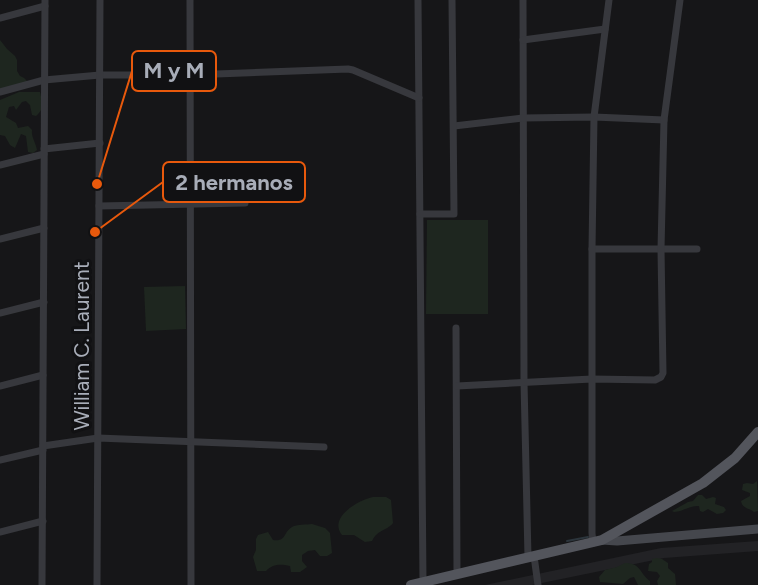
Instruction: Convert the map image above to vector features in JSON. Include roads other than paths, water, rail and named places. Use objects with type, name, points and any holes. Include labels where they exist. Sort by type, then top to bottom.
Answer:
[{"type":"main road","points":[[597,542],[703,483],[731,462],[758,432]]},
{"type":"main road","points":[[411,585],[597,542],[758,530]]},
{"type":"street","name":"William C. Laurent","points":[[97,585],[100,0]]},
{"type":"street","points":[[190,0],[191,585]]},
{"type":"street","points":[[418,0],[423,582]]},
{"type":"street","points":[[420,214],[454,214],[452,0]]},
{"type":"street","points":[[523,0],[524,382],[531,556],[538,585]]},
{"type":"street","points":[[597,542],[592,379],[594,117],[609,0]]},
{"type":"street","points":[[457,386],[592,379],[655,380],[661,377],[663,373],[661,249],[664,120],[680,0]]},
{"type":"street","points":[[0,18],[45,3],[42,585]]},
{"type":"street","points":[[523,40],[605,29]]},
{"type":"street","points":[[0,92],[44,81],[100,75],[190,75],[348,69],[419,98]]},
{"type":"street","points":[[454,126],[523,118],[594,117],[664,120]]},
{"type":"street","points":[[0,165],[44,152],[100,143]]},
{"type":"street","points":[[99,206],[245,203]]},
{"type":"street","points":[[0,238],[44,228]]},
{"type":"street","points":[[592,249],[697,249]]},
{"type":"street","points":[[0,313],[44,302]]},
{"type":"street","points":[[456,328],[457,574]]},
{"type":"street","points":[[0,386],[43,375]]},
{"type":"street","points":[[0,460],[43,448],[98,438],[324,447]]},
{"type":"street","points":[[0,532],[43,521]]},
{"type":"waterway","points":[[567,541],[588,537]]},
{"type":"place","name":"M y M","points":[[97,184]]},
{"type":"place","name":"2 hermanos","points":[[95,232]]}]
